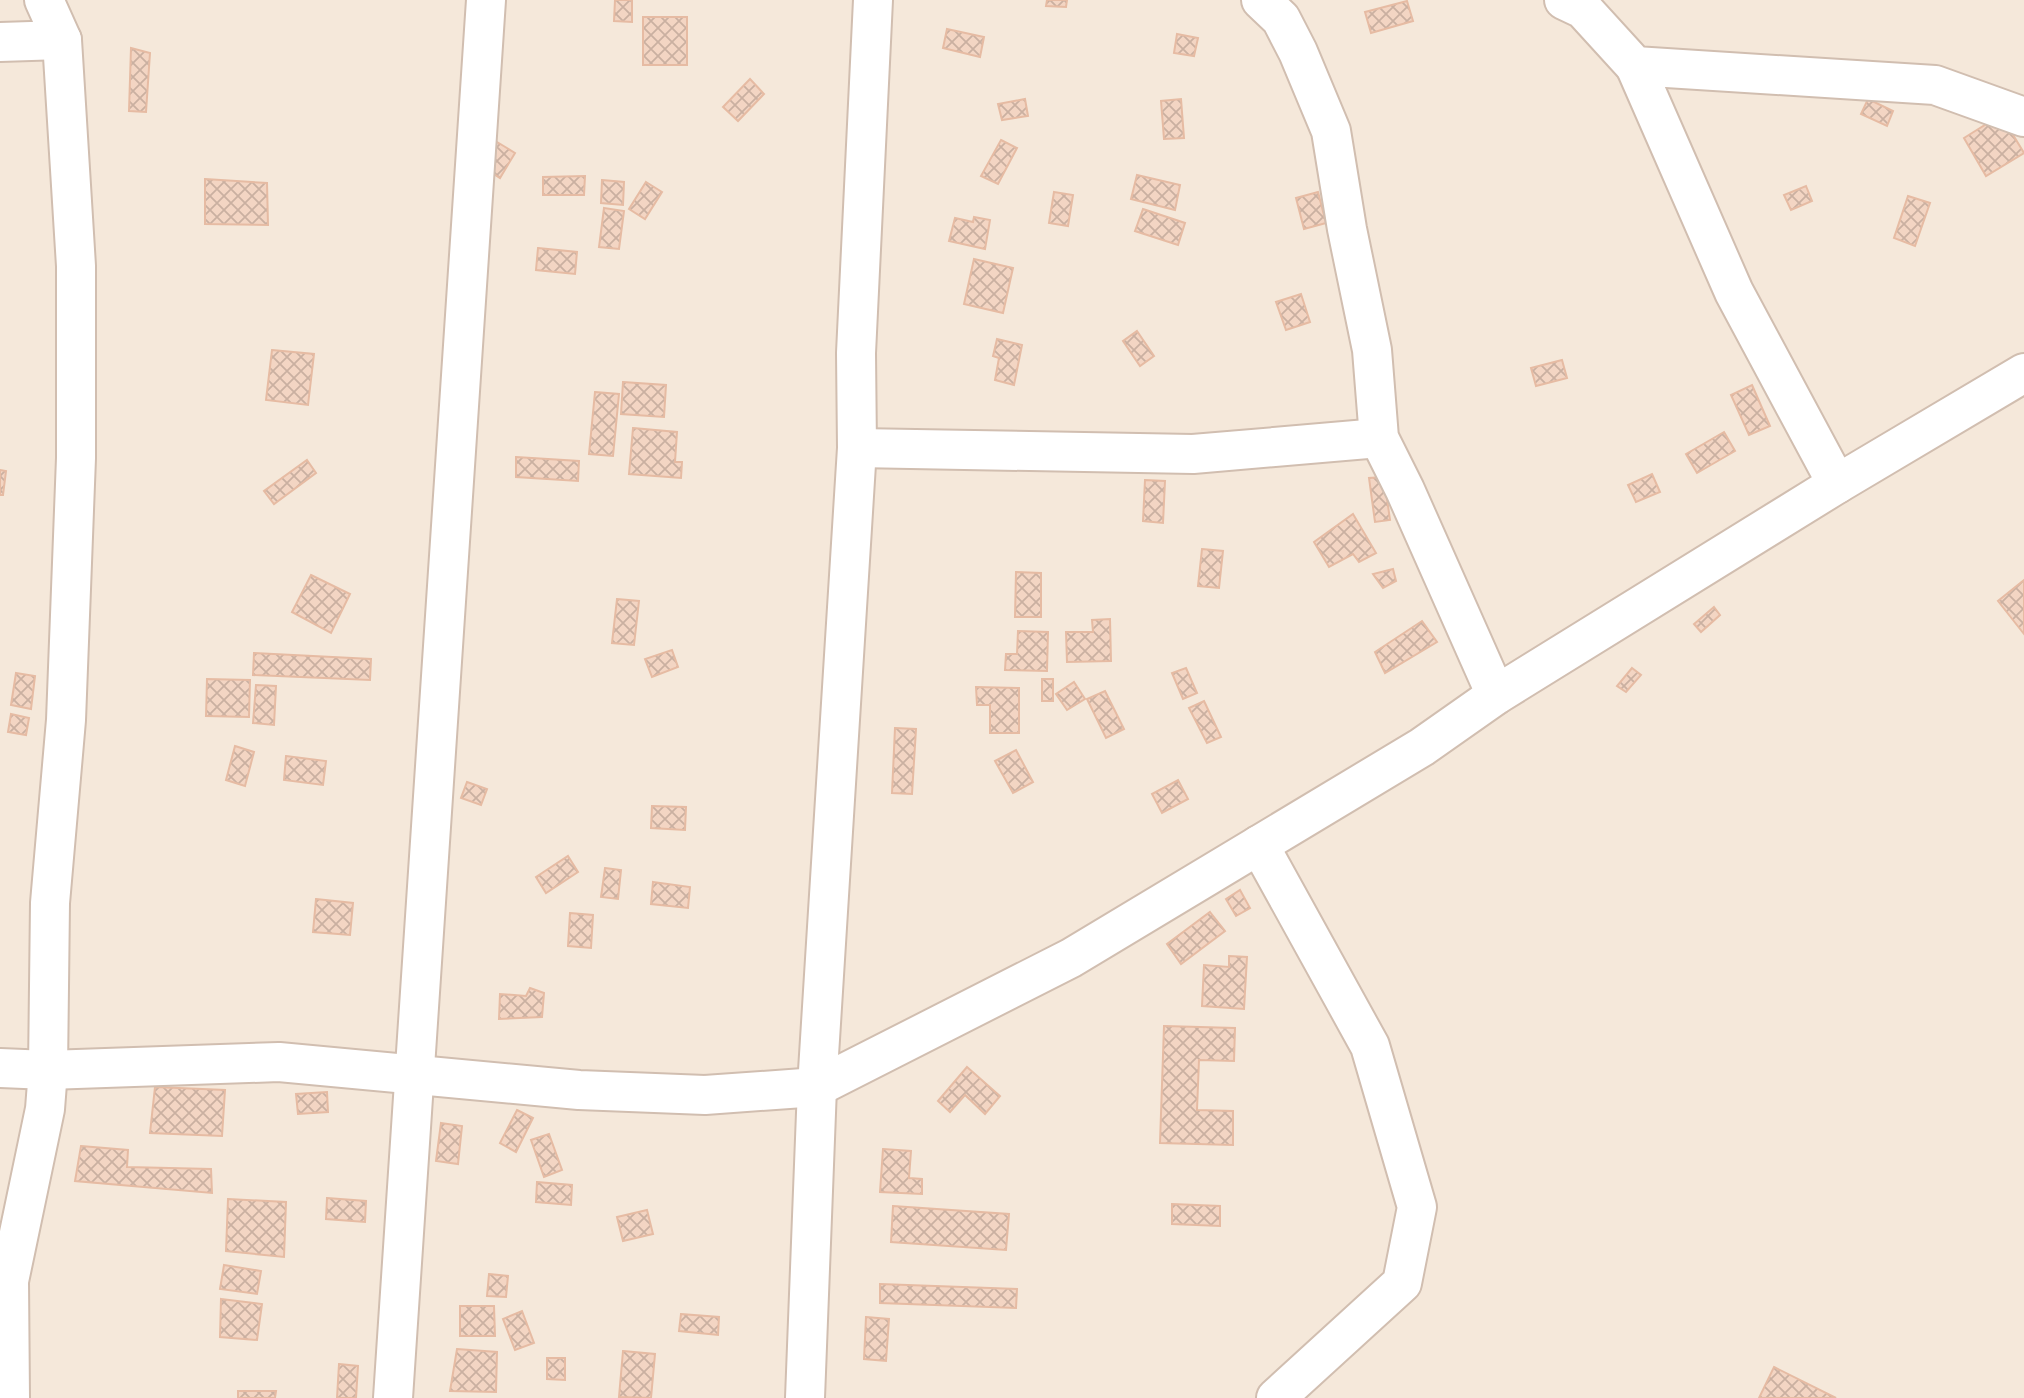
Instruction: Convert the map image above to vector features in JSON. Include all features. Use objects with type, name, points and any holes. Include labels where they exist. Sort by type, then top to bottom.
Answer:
[{"type":"street","points":[[10,1398],[9,1281],[45,1109],[50,903],[66,720],[76,458],[76,266],[62,40],[44,0]]},
{"type":"street","points":[[393,1398],[486,0]]},
{"type":"street","points":[[805,1398],[817,1087],[857,448],[856,353],[873,0]]},
{"type":"street","points":[[1564,0],[1583,9],[1635,66],[1734,292],[1837,484]]},
{"type":"street","points":[[1281,6],[1331,131],[1371,351],[1379,438],[1405,490],[1496,695]]},
{"type":"street","points":[[0,41],[62,40]]},
{"type":"street","points":[[1635,66],[1935,85],[2024,117]]},
{"type":"street","points":[[0,1068],[47,1070],[279,1062],[579,1090],[705,1096],[817,1087],[1071,958],[1422,747],[1496,695],[1837,484],[2024,373]]},
{"type":"street","points":[[857,448],[1193,454],[1379,438]]},
{"type":"street","points":[[1259,845],[1370,1046],[1417,1207],[1402,1283],[1276,1398]]},
{"type":"shaded area","points":[[0,0],[2024,0],[2024,1398],[0,1398]]},
{"type":"building","points":[[615,0],[632,0],[632,22],[614,21]]},
{"type":"building","points":[[1047,0],[1067,0],[1066,7],[1046,6]]},
{"type":"building","points":[[1407,1],[1413,21],[1371,33],[1365,12]]},
{"type":"building","points":[[643,17],[687,17],[687,65],[643,65]]},
{"type":"building","points":[[947,29],[984,37],[980,57],[943,48]]},
{"type":"building","points":[[1177,34],[1198,38],[1194,56],[1174,53]]},
{"type":"building","points":[[131,48],[150,53],[146,112],[129,111]]},
{"type":"building","points":[[750,79],[764,94],[738,121],[723,107]]},
{"type":"building","points":[[1025,99],[1028,116],[1002,120],[998,104]]},
{"type":"building","points":[[1181,99],[1184,138],[1164,139],[1161,101]]},
{"type":"building","points":[[1868,99],[1893,111],[1887,126],[1861,114]]},
{"type":"building","points":[[2001,115],[2024,153],[1986,176],[1964,138]]},
{"type":"building","points":[[1001,140],[1017,148],[998,184],[981,176]]},
{"type":"building","points":[[497,142],[515,153],[500,178],[483,167]]},
{"type":"building","points":[[1137,175],[1180,185],[1175,210],[1131,199]]},
{"type":"building","points":[[585,176],[584,195],[543,195],[543,177]]},
{"type":"building","points":[[205,179],[267,183],[268,225],[205,224]]},
{"type":"building","points":[[602,180],[624,182],[623,205],[601,203]]},
{"type":"building","points":[[646,182],[662,192],[645,219],[629,209]]},
{"type":"building","points":[[1806,186],[1812,201],[1791,210],[1784,195]]},
{"type":"building","points":[[1054,192],[1073,195],[1068,226],[1049,223]]},
{"type":"building","points":[[1318,192],[1326,223],[1304,229],[1296,198]]},
{"type":"building","points":[[1908,196],[1930,203],[1915,246],[1894,238]]},
{"type":"building","points":[[604,208],[624,211],[619,249],[599,247]]},
{"type":"building","points":[[1143,209],[1185,223],[1178,245],[1135,231]]},
{"type":"building","points":[[974,217],[990,220],[985,249],[949,241],[955,218],[973,222]]},
{"type":"building","points":[[538,248],[577,252],[575,274],[536,270]]},
{"type":"building","points":[[974,259],[1013,268],[1003,313],[964,304]]},
{"type":"building","points":[[1301,294],[1310,322],[1286,330],[1276,302]]},
{"type":"building","points":[[1137,331],[1154,356],[1140,366],[1123,341]]},
{"type":"building","points":[[997,339],[1022,345],[1014,385],[995,380],[999,358],[993,356]]},
{"type":"building","points":[[272,350],[314,354],[308,405],[266,400]]},
{"type":"building","points":[[1562,360],[1567,378],[1536,386],[1531,368]]},
{"type":"building","points":[[623,382],[666,385],[664,417],[621,414]]},
{"type":"building","points":[[1752,385],[1770,426],[1749,435],[1731,395]]},
{"type":"building","points":[[595,392],[619,394],[613,456],[589,454]]},
{"type":"building","points":[[633,428],[677,432],[675,462],[682,462],[681,478],[629,474]]},
{"type":"building","points":[[1724,432],[1735,451],[1697,473],[1686,454]]},
{"type":"building","points":[[516,457],[579,461],[578,481],[516,477]]},
{"type":"building","points":[[307,460],[316,473],[274,504],[264,491]]},
{"type":"building","points":[[0,470],[6,471],[3,495],[0,495]]},
{"type":"building","points":[[1652,474],[1660,492],[1636,502],[1628,485]]},
{"type":"building","points":[[1384,477],[1390,520],[1375,522],[1369,478]]},
{"type":"building","points":[[1145,480],[1165,481],[1163,523],[1143,521]]},
{"type":"building","points":[[1353,514],[1376,553],[1359,562],[1353,554],[1329,567],[1314,542]]},
{"type":"building","points":[[1202,549],[1223,551],[1219,588],[1198,586]]},
{"type":"building","points":[[1393,569],[1396,581],[1383,588],[1373,574]]},
{"type":"building","points":[[1016,572],[1041,573],[1041,617],[1015,617]]},
{"type":"building","points":[[311,575],[350,594],[331,633],[292,612]]},
{"type":"building","points":[[2024,580],[2024,634],[1998,601]]},
{"type":"building","points":[[617,599],[639,601],[634,645],[612,643]]},
{"type":"building","points":[[1714,607],[1720,615],[1701,632],[1694,624]]},
{"type":"building","points":[[1110,619],[1111,661],[1067,662],[1066,632],[1093,632],[1092,620]]},
{"type":"building","points":[[1422,621],[1437,642],[1385,673],[1375,652]]},
{"type":"building","points":[[1018,631],[1048,632],[1047,671],[1005,670],[1006,654],[1017,654]]},
{"type":"building","points":[[672,650],[678,667],[652,677],[645,659]]},
{"type":"building","points":[[254,653],[371,659],[370,680],[253,675]]},
{"type":"building","points":[[1186,668],[1197,693],[1183,699],[1172,673]]},
{"type":"building","points":[[1632,668],[1641,675],[1626,692],[1617,686]]},
{"type":"building","points":[[16,673],[35,676],[31,709],[11,705]]},
{"type":"building","points":[[207,679],[250,680],[249,717],[206,716]]},
{"type":"building","points":[[1042,679],[1053,679],[1053,701],[1042,701]]},
{"type":"building","points":[[1074,682],[1085,699],[1067,710],[1056,694]]},
{"type":"building","points":[[256,685],[276,686],[274,725],[253,723]]},
{"type":"building","points":[[976,687],[1019,688],[1019,733],[990,733],[990,705],[977,705]]},
{"type":"building","points":[[1105,691],[1124,729],[1106,738],[1087,699]]},
{"type":"building","points":[[1204,701],[1221,737],[1207,743],[1189,708]]},
{"type":"building","points":[[11,714],[29,718],[26,735],[8,732]]},
{"type":"building","points":[[895,728],[916,729],[912,794],[892,793]]},
{"type":"building","points":[[235,746],[254,752],[245,786],[226,780]]},
{"type":"building","points":[[1016,750],[1033,782],[1013,793],[995,761]]},
{"type":"building","points":[[286,756],[326,761],[323,785],[284,780]]},
{"type":"building","points":[[1178,780],[1188,799],[1162,813],[1152,794]]},
{"type":"building","points":[[467,782],[487,789],[481,805],[461,798]]},
{"type":"building","points":[[652,806],[686,807],[685,830],[651,828]]},
{"type":"building","points":[[568,856],[578,872],[546,893],[536,877]]},
{"type":"building","points":[[605,868],[621,870],[618,899],[601,897]]},
{"type":"building","points":[[653,882],[690,887],[688,908],[651,904]]},
{"type":"building","points":[[1240,890],[1250,908],[1236,916],[1226,899]]},
{"type":"building","points":[[316,899],[353,903],[350,935],[313,932]]},
{"type":"building","points":[[1210,912],[1225,931],[1181,964],[1167,944]]},
{"type":"building","points":[[570,913],[593,915],[591,948],[568,946]]},
{"type":"building","points":[[1229,956],[1247,957],[1244,1009],[1202,1006],[1204,965],[1229,967]]},
{"type":"building","points":[[530,988],[544,993],[542,1017],[499,1019],[500,994],[526,996]]},
{"type":"building","points":[[1164,1026],[1235,1028],[1234,1061],[1199,1060],[1197,1110],[1233,1111],[1233,1145],[1160,1143]]},
{"type":"building","points":[[967,1067],[1000,1096],[985,1114],[965,1095],[950,1112],[938,1101]]},
{"type":"building","points":[[155,1087],[225,1090],[222,1136],[150,1133]]},
{"type":"building","points":[[327,1092],[328,1112],[298,1114],[296,1094]]},
{"type":"building","points":[[517,1110],[533,1118],[516,1152],[500,1143]]},
{"type":"building","points":[[441,1123],[462,1126],[458,1164],[436,1161]]},
{"type":"building","points":[[549,1134],[562,1170],[544,1177],[531,1140]]},
{"type":"building","points":[[81,1146],[128,1150],[127,1167],[211,1169],[212,1193],[75,1181]]},
{"type":"building","points":[[883,1149],[911,1151],[909,1178],[922,1179],[922,1194],[880,1192]]},
{"type":"building","points":[[537,1182],[572,1185],[571,1205],[536,1202]]},
{"type":"building","points":[[327,1198],[366,1201],[365,1222],[326,1219]]},
{"type":"building","points":[[228,1199],[286,1202],[284,1257],[226,1251]]},
{"type":"building","points":[[1172,1204],[1220,1206],[1220,1226],[1172,1224]]},
{"type":"building","points":[[893,1206],[1009,1214],[1006,1250],[891,1242]]},
{"type":"building","points":[[647,1210],[653,1234],[623,1241],[617,1217]]},
{"type":"building","points":[[224,1265],[261,1271],[257,1294],[220,1289]]},
{"type":"building","points":[[489,1274],[508,1276],[506,1297],[487,1296]]},
{"type":"building","points":[[880,1284],[1017,1289],[1016,1308],[880,1303]]},
{"type":"building","points":[[221,1299],[262,1304],[257,1340],[220,1337]]},
{"type":"building","points":[[460,1306],[494,1306],[495,1336],[460,1336]]},
{"type":"building","points":[[522,1311],[534,1343],[515,1350],[503,1319]]},
{"type":"building","points":[[681,1314],[719,1317],[718,1335],[679,1331]]},
{"type":"building","points":[[866,1317],[889,1319],[886,1361],[864,1359]]},
{"type":"building","points":[[457,1349],[497,1352],[496,1392],[450,1391]]},
{"type":"building","points":[[623,1351],[655,1354],[651,1398],[619,1397]]},
{"type":"building","points":[[547,1358],[565,1358],[565,1380],[547,1379]]},
{"type":"building","points":[[339,1364],[358,1366],[356,1398],[337,1398]]},
{"type":"building","points":[[1774,1367],[1836,1398],[1759,1398]]},
{"type":"building","points":[[238,1391],[276,1391],[275,1398],[238,1398]]}]
